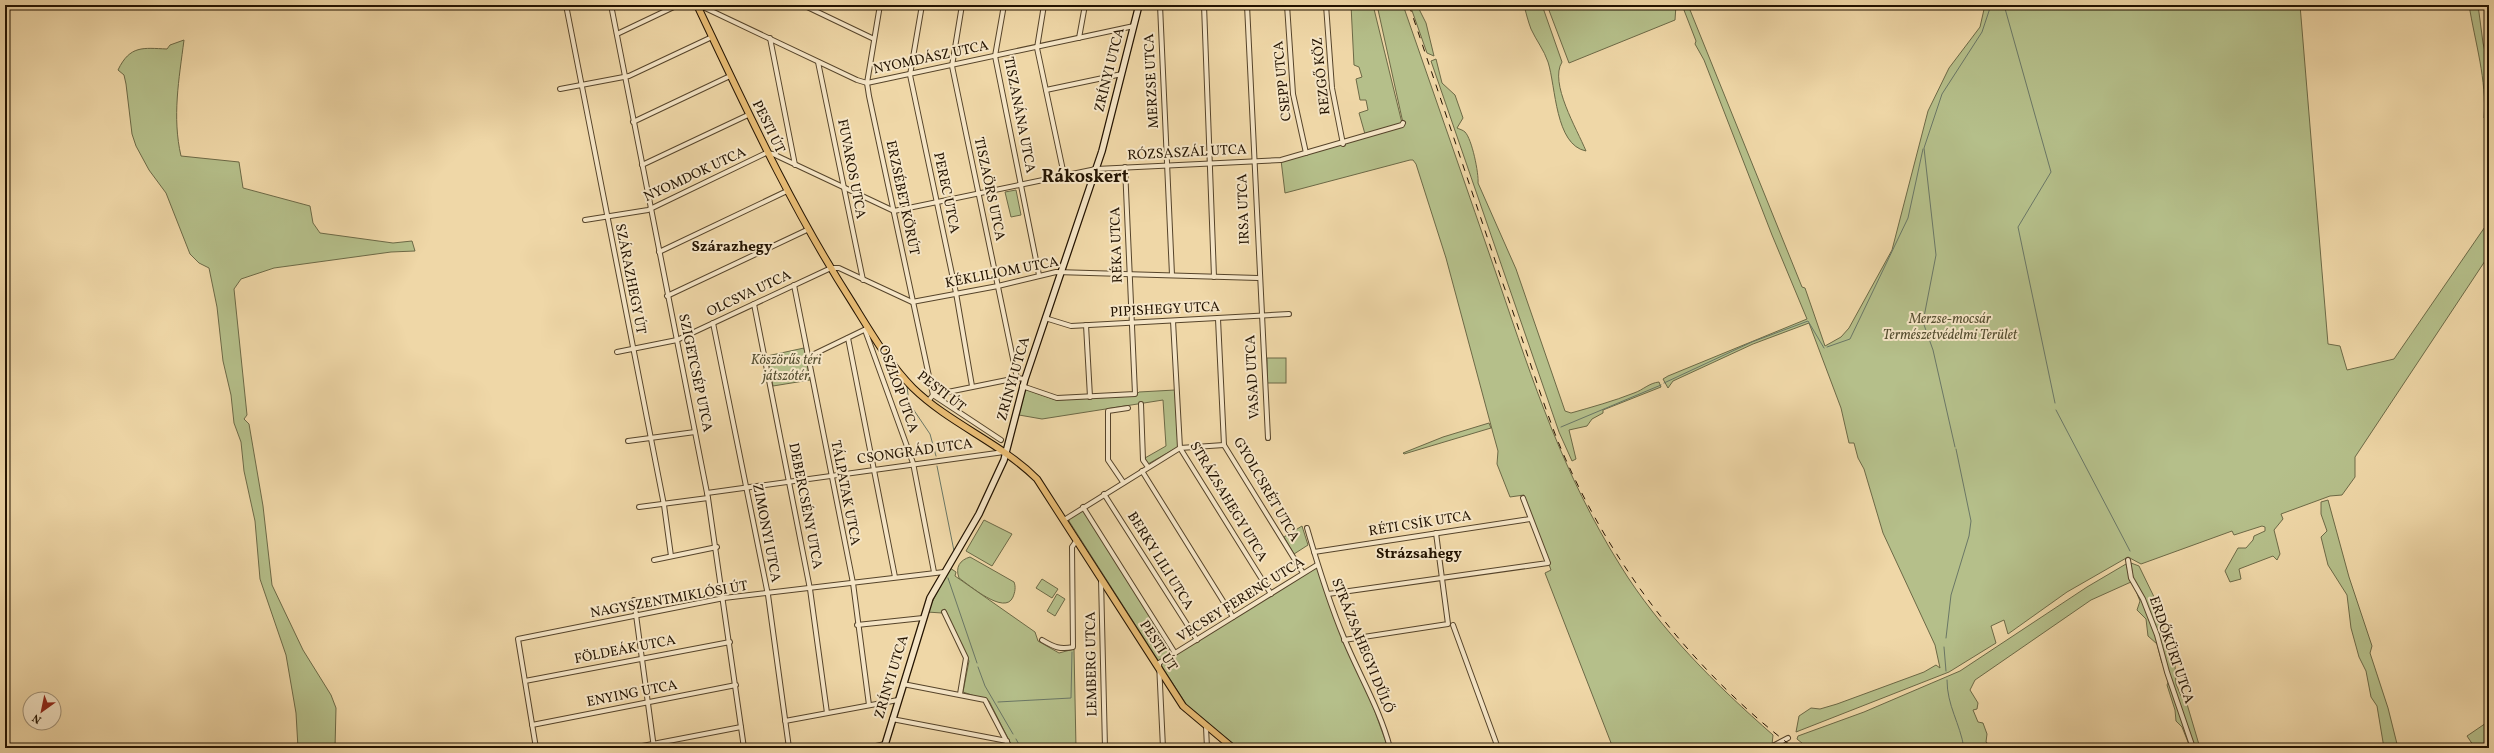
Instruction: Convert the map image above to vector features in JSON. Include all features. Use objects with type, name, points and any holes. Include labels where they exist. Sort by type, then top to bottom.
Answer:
[{"type":"main road","name":"ZRÍNYI UTCA","points":[[884,746],[923,618],[944,572],[983,506],[1006,452],[1024,379],[1096,169],[1139,5]]},
{"type":"main road","name":"PESTI ÚT","points":[[701,7],[712,37],[766,153],[830,268],[867,329],[908,382],[1006,452],[1038,479],[1183,706],[1206,727],[1233,748]]},
{"type":"street","name":"SZÁRAZHEGY ÚT","points":[[566,5],[632,350],[664,505],[671,556]]},
{"type":"street","name":"SZIGETCSÉP UTCA","points":[[611,5],[667,296],[708,496],[717,547],[744,748]]},
{"type":"street","points":[[617,34],[678,5]]},
{"type":"street","points":[[803,5],[874,39]]},
{"type":"street","name":"ERZSÉBET KÖRÚT","points":[[880,5],[867,83],[931,398]]},
{"type":"street","name":"PEREC UTCA","points":[[922,5],[910,75],[956,293],[972,386]]},
{"type":"street","name":"TISZAÖRS UTCA","points":[[962,5],[952,66],[1017,378]]},
{"type":"street","name":"TISZANÁNA UTCA","points":[[1004,5],[995,56],[1039,275]]},
{"type":"street","points":[[1044,5],[1037,48],[1064,175]]},
{"type":"street","points":[[1079,38],[1085,5]]},
{"type":"street","name":"MERZSE UTCA","points":[[1160,5],[1172,275]]},
{"type":"street","points":[[1204,5],[1214,277]]},
{"type":"street","name":"IRSA UTCA","points":[[1247,5],[1260,316]]},
{"type":"street","name":"CSEPP UTCA","points":[[1287,5],[1293,94],[1306,153]]},
{"type":"street","name":"REZGŐ KÖZ","points":[[1326,5],[1332,88],[1343,144]]},
{"type":"street","name":"NYOMDÁSZ UTCA","points":[[701,7],[770,38],[818,62],[867,83],[1037,48],[1134,26]]},
{"type":"street","points":[[560,89],[625,77],[712,37]]},
{"type":"street","points":[[770,38],[795,165]]},
{"type":"street","name":"FUVAROS UTCA","points":[[818,62],[863,280]]},
{"type":"street","points":[[1046,90],[1122,74]]},
{"type":"street","points":[[633,122],[730,76]]},
{"type":"street","points":[[642,165],[748,115]]},
{"type":"street","name":"RÓZSASZÁL UTCA","points":[[894,211],[1096,169],[1280,160],[1343,144],[1403,123]]},
{"type":"street","points":[[766,153],[773,154],[844,189],[894,211]]},
{"type":"street","name":"NYOMDOK UTCA","points":[[585,220],[651,209],[766,153]]},
{"type":"street","name":"RÉKA UTCA","points":[[1090,397],[1135,394],[1125,167]]},
{"type":"street","points":[[659,252],[787,191]]},
{"type":"street","points":[[667,296],[809,229]]},
{"type":"street","points":[[830,268],[839,268],[912,302]]},
{"type":"street","name":"OLCSVA UTCA","points":[[617,352],[677,340],[830,268]]},
{"type":"street","name":"KÉKLILIOM UTCA","points":[[912,302],[998,286],[1039,275],[1060,272],[1258,278]]},
{"type":"street","name":"TÁLPATAK UTCA","points":[[794,286],[852,583],[869,705]]},
{"type":"street","name":"DEBERCSÉNY UTCA","points":[[754,304],[810,589],[828,712]]},
{"type":"street","name":"PIPISHEGY UTCA","points":[[1044,318],[1067,325],[1086,325],[1289,314]]},
{"type":"street","name":"VASAD UTCA","points":[[1260,316],[1268,438]]},
{"type":"street","name":"GYOLCSRÉT UTCA","points":[[1218,318],[1224,445],[1303,574]]},
{"type":"street","name":"STRÁZSAHEGY UTCA","points":[[1173,321],[1180,448],[1271,594]]},
{"type":"street","name":"ZIMONYI UTCA","points":[[713,323],[768,594],[789,748]]},
{"type":"street","points":[[1022,386],[1057,398],[1090,397],[1086,325]]},
{"type":"street","points":[[808,357],[867,329]]},
{"type":"street","name":"OSZLOP UTCA","points":[[867,329],[913,463],[934,572]]},
{"type":"street","points":[[848,338],[895,577]]},
{"type":"street","points":[[931,398],[972,386],[1017,378],[1024,379]]},
{"type":"street","name":"PESTI ÚT","points":[[931,398],[1001,440]]},
{"type":"street","points":[[1141,404],[1143,460],[1148,467]]},
{"type":"street","points":[[1123,482],[1108,460],[1108,411],[1128,408]]},
{"type":"street","points":[[628,441],[696,432]]},
{"type":"street","points":[[1064,520],[1180,448],[1224,445]]},
{"type":"street","name":"CSONGRÁD UTCA","points":[[639,507],[664,505],[746,487],[913,463],[1006,452]]},
{"type":"street","points":[[1142,471],[1233,617]]},
{"type":"street","name":"BERKY LILI UTCA","points":[[1104,494],[1196,640]]},
{"type":"street","points":[[1328,594],[1548,563],[1523,498]]},
{"type":"street","points":[[1083,507],[1175,653]]},
{"type":"street","name":"RÉTI CSÍK UTCA","points":[[1314,552],[1530,519]]},
{"type":"street","name":"STRÁZSAHEGYI DŰLŐ","points":[[1307,528],[1318,566],[1344,640],[1361,673],[1386,731],[1390,748]]},
{"type":"street","points":[[1436,533],[1451,624],[1498,748]]},
{"type":"street","points":[[1042,640],[1056,648],[1063,650],[1073,647],[1072,547],[1077,540]]},
{"type":"street","points":[[654,560],[717,547]]},
{"type":"street","name":"ERDŐKÜRT UTCA","points":[[2128,560],[2131,578],[2143,599],[2157,635],[2166,672],[2193,748]]},
{"type":"street","name":"VECSEY FERENC UTCA","points":[[1158,668],[1159,664],[1175,653],[1318,566]]},
{"type":"street","name":"NAGYSZENTMIKLÓSI ÚT","points":[[525,681],[518,639],[724,598],[944,572]]},
{"type":"street","name":"LEMBERG UTCA","points":[[1101,579],[1104,748]]},
{"type":"street","points":[[634,600],[654,746]]},
{"type":"street","points":[[944,612],[967,661],[960,694]]},
{"type":"street","points":[[857,625],[923,618]]},
{"type":"street","points":[[1344,640],[1451,624]]},
{"type":"street","name":"FÖLDEÁK UTCA","points":[[525,681],[642,657],[730,642]]},
{"type":"street","points":[[1158,668],[1163,748]]},
{"type":"street","points":[[525,681],[536,748]]},
{"type":"street","points":[[903,684],[985,700],[1010,748]]},
{"type":"street","name":"ENYING UTCA","points":[[532,725],[648,701],[736,685]]},
{"type":"street","points":[[785,721],[898,700]]},
{"type":"street","points":[[892,719],[1007,741]]},
{"type":"street","points":[[632,748],[654,746],[741,727]]},
{"type":"street","points":[[1206,727],[1207,748]]},
{"type":"street","points":[[1769,748],[1776,747],[1788,738]]},
{"type":"street","points":[[867,748],[884,746]]},
{"type":"green space","points":[[1351,5],[1373,5],[1402,123],[1365,134],[1359,113],[1368,110],[1366,100],[1360,100],[1356,79],[1362,77],[1359,67],[1354,65]]},
{"type":"green space","points":[[1377,5],[1403,5],[1537,391],[1566,462],[1600,531],[1620,565],[1653,612],[1690,656],[1773,735],[1772,745],[1765,748],[1613,748],[1545,573],[1551,570],[1524,495],[1510,497],[1497,464],[1498,451],[1446,258],[1416,164],[1413,160],[1410,160],[1285,193],[1281,160],[1403,123]]},
{"type":"green space","points":[[1410,5],[1417,5],[1426,23],[1434,56],[1427,53]]},
{"type":"green space","points":[[1524,5],[1542,5],[1562,62],[1559,71],[1559,82],[1562,94],[1571,119],[1586,151],[1576,146],[1568,138],[1562,127],[1548,62],[1531,29]]},
{"type":"green space","points":[[1547,5],[1676,5],[1675,20],[1569,63]]},
{"type":"green space","name":"Merzse-mocsár Természetvédelmi Terület","points":[[1682,5],[1688,5],[1802,287],[1805,288],[1825,346],[1841,337],[1849,328],[1892,250],[1928,111],[1949,68],[1980,27],[1985,5],[2300,5],[2328,344],[2340,346],[2347,370],[2394,359],[2489,221],[2489,255],[2355,457],[2355,477],[2342,495],[2330,496],[2281,514],[2283,519],[2274,530],[2280,554],[2277,560],[2273,556],[2239,569],[2241,579],[2230,582],[2225,571],[2238,548],[2246,548],[2253,540],[2254,536],[2265,531],[2265,527],[2262,526],[2234,535],[2232,531],[2141,564],[2128,557],[2067,592],[2008,634],[2004,620],[1991,626],[1996,643],[1949,672],[1796,732],[1799,716],[1811,708],[1820,709],[1837,704],[1924,672],[1936,665],[1940,668],[1935,645],[1883,533],[1864,469],[1858,458],[1854,443],[1849,443],[1841,408],[1809,323],[1753,344],[1673,381],[1668,388],[1663,379],[1807,319],[1772,235],[1704,60],[1695,44],[1696,41]]},
{"type":"green space","points":[[2469,5],[2478,5],[2483,43],[2489,69],[2489,117],[2484,118],[2484,90]]},
{"type":"green space","points":[[184,40],[177,98],[177,127],[181,156],[239,162],[243,188],[310,206],[313,223],[320,233],[393,243],[412,241],[415,251],[391,252],[274,268],[241,279],[234,289],[247,415],[244,419],[249,424],[263,506],[272,585],[303,650],[331,695],[336,708],[335,748],[298,748],[296,713],[286,655],[260,579],[255,521],[244,471],[241,442],[234,423],[231,395],[223,361],[217,307],[209,268],[199,263],[190,254],[166,193],[149,170],[136,146],[132,134],[124,75],[118,70],[127,56],[132,52],[151,48],[167,49],[170,45]]},
{"type":"green space","points":[[1436,59],[1442,83],[1455,95],[1463,118],[1457,128],[1465,132],[1468,136],[1476,165],[1478,183],[1516,269],[1565,411],[1571,413],[1611,401],[1637,392],[1649,385],[1659,382],[1661,387],[1603,410],[1603,413],[1592,419],[1587,426],[1569,430],[1576,459],[1572,461],[1559,432],[1431,61]]},
{"type":"green space","points":[[1016,190],[1021,215],[1011,217],[1005,192]]},
{"type":"green space","name":"Köszörűs téri játszótér","points":[[804,348],[810,380],[773,386],[767,356]]},
{"type":"green space","points":[[1267,358],[1286,358],[1286,383],[1267,383]]},
{"type":"green space","points":[[1025,389],[1056,400],[1135,396],[1139,392],[1175,390],[1178,447],[1148,464],[1145,458],[1166,446],[1163,400],[1042,419],[1019,415]]},
{"type":"green space","points":[[1489,423],[1491,428],[1404,454],[1403,453],[1443,437]]},
{"type":"green space","points":[[2328,500],[2349,577],[2372,646],[2370,653],[2388,708],[2398,748],[2384,748],[2377,706],[2371,697],[2366,671],[2359,657],[2351,628],[2347,595],[2328,565],[2321,537],[2327,531],[2321,514],[2321,502]]},
{"type":"green space","points":[[1083,507],[1175,653],[1317,565],[1344,640],[1361,673],[1388,748],[1239,748],[1195,714],[1186,704],[1069,521],[1070,517]]},
{"type":"green space","points":[[984,520],[1012,534],[992,566],[966,551]]},
{"type":"green space","points":[[1302,526],[1308,545],[1294,554],[1284,537]]},
{"type":"green space","points":[[970,557],[1014,582],[1015,588],[1013,597],[1009,602],[1003,603],[995,601],[978,592],[959,578],[959,564]]},
{"type":"green space","points":[[2131,563],[2139,566],[2156,601],[2171,660],[2175,665],[2176,684],[2181,696],[2187,704],[2200,748],[2190,747],[2182,727],[2176,721],[2175,710],[2167,685],[2170,678],[2166,666],[2162,663],[2157,644],[2148,636],[2146,619],[2137,610],[2140,601],[2134,582]]},
{"type":"green space","points":[[2126,564],[2131,582],[2091,600],[1975,680],[1970,690],[1978,703],[1977,709],[1973,710],[1978,722],[1983,723],[1987,734],[1986,742],[1993,748],[1808,748],[1797,739],[1798,736],[1864,712],[1960,671],[2087,587]]},
{"type":"green space","points":[[950,568],[956,572],[955,576],[1035,632],[1038,641],[1059,653],[1074,649],[1076,748],[1013,748],[989,701],[963,692],[969,661],[945,611],[942,613],[927,612]]},
{"type":"green space","points":[[1042,579],[1058,589],[1052,598],[1036,588]]},
{"type":"green space","points":[[1057,594],[1065,599],[1055,616],[1047,611]]},
{"type":"green space","points":[[2489,721],[2489,748],[2475,748],[2467,736]]},
{"type":"waterway","points":[[1955,447],[1933,350],[1923,322],[1936,255],[1924,148],[1942,94],[1982,32],[1991,5]]},
{"type":"waterway","points":[[2004,5],[2051,172],[2018,227],[2055,403]]},
{"type":"waterway","points":[[1827,347],[1850,339],[1908,218],[1923,149]]},
{"type":"waterway","points":[[1664,383],[1752,342],[1808,321],[1824,348]]},
{"type":"waterway","points":[[1561,427],[1661,385]]},
{"type":"waterway","points":[[907,386],[909,403],[930,434],[936,456]]},
{"type":"waterway","points":[[2056,410],[2130,551]]},
{"type":"waterway","points":[[1946,638],[1951,595],[1969,536],[1971,521],[1956,449]]},
{"type":"waterway","points":[[937,466],[954,551],[946,565]]},
{"type":"waterway","points":[[948,578],[977,663]]},
{"type":"waterway","points":[[1944,647],[1946,671]]},
{"type":"waterway","points":[[998,702],[1071,698],[1072,652]]},
{"type":"waterway","points":[[978,667],[985,686],[1013,734]]},
{"type":"waterway","points":[[1947,680],[1949,698],[1960,730],[1964,748]]},
{"type":"waterway","points":[[1016,739],[1021,748]]},
{"type":"railway","points":[[1409,5],[1543,400],[1557,439],[1577,484],[1600,527],[1626,569],[1655,609],[1687,648],[1720,684],[1756,717],[1794,748]]},
{"type":"district","name":"Rákoskert","points":[[1085,177]]},
{"type":"district","name":"Szárazhegy","points":[[732,247]]},
{"type":"district","name":"Strázsahegy","points":[[1419,554]]}]
